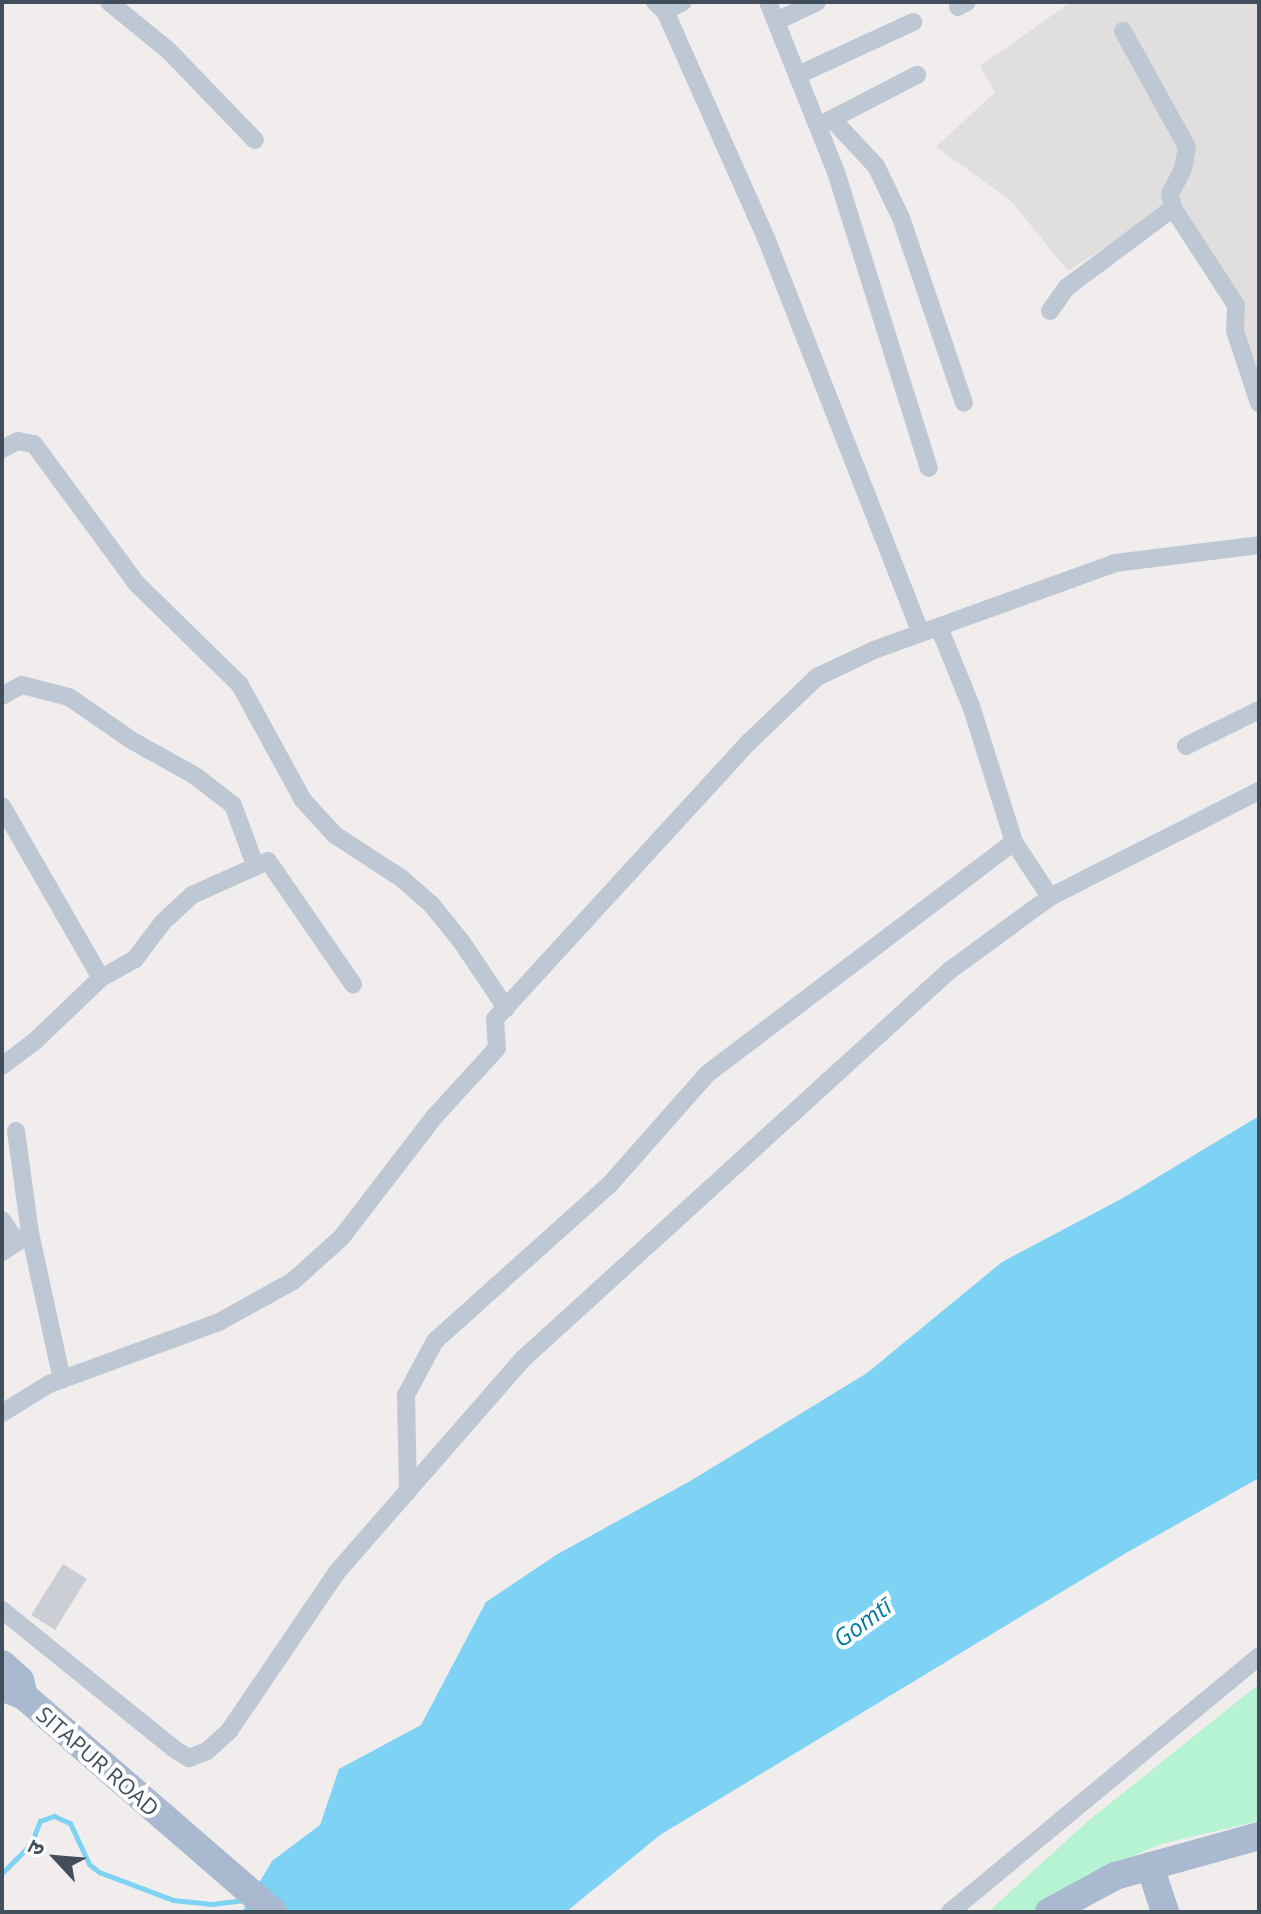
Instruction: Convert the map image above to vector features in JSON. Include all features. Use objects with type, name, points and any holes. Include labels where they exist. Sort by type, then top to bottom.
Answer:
[{"type":"main road","name":"SITAPUR ROAD","points":[[2,1664],[20,1680],[13,1692],[273,1912]]},
{"type":"main road","points":[[1049,1912],[1115,1876],[1259,1836]]},
{"type":"main road","points":[[1150,1866],[1165,1912]]},
{"type":"street","points":[[109,2],[168,50],[255,140]]},
{"type":"street","points":[[683,2],[660,6],[766,238],[921,633]]},
{"type":"street","points":[[768,2],[798,75],[825,122],[929,468]]},
{"type":"street","points":[[777,21],[817,2]]},
{"type":"street","points":[[798,75],[913,22]]},
{"type":"street","points":[[1123,31],[1187,147],[1183,169],[1170,194],[1173,208],[1236,305],[1235,331],[1259,403]]},
{"type":"street","points":[[825,122],[917,75]]},
{"type":"street","points":[[825,122],[876,166],[901,218],[964,403]]},
{"type":"street","points":[[1050,311],[1066,288],[1173,208]]},
{"type":"street","points":[[2,449],[18,441],[34,444],[137,584],[240,685],[303,800],[335,835],[401,878],[431,904],[461,941],[506,1008]]},
{"type":"street","points":[[2,1413],[62,1380],[219,1322],[293,1281],[341,1238],[435,1116],[497,1048],[495,1019],[749,742],[817,677],[874,650],[1115,563],[1259,545]]},
{"type":"street","points":[[939,627],[971,706],[1014,842],[1050,897]]},
{"type":"street","points":[[2,696],[22,685],[69,697],[131,740],[194,775],[233,805],[255,865]]},
{"type":"street","points":[[1186,746],[1259,710]]},
{"type":"street","points":[[2,1610],[189,1758],[207,1751],[229,1731],[337,1572],[524,1358],[648,1244],[949,971],[1050,897],[1259,791]]},
{"type":"street","points":[[2,806],[101,978]]},
{"type":"street","points":[[408,1491],[406,1395],[435,1341],[611,1183],[707,1074],[1014,842]]},
{"type":"street","points":[[2,1066],[34,1042],[101,978],[135,959],[163,922],[192,895],[268,861],[353,984]]},
{"type":"street","points":[[16,1131],[16,1242]]},
{"type":"street","points":[[2,1220],[16,1242],[62,1380]]},
{"type":"street","points":[[950,1912],[1259,1656]]},
{"type":"shaded area","points":[[1071,2],[1259,2],[1259,379],[1242,330],[1244,301],[1181,204],[1167,207],[1068,271],[1010,200],[936,147],[995,92],[980,66]]},
{"type":"green space","points":[[1259,1684],[1259,1821],[1161,1844],[1091,1874],[1031,1912],[988,1912],[1087,1822]]},
{"type":"water","name":"Gomtī","points":[[1259,1116],[1259,1478],[1126,1553],[660,1835],[566,1912],[242,1912],[272,1861],[320,1825],[339,1769],[421,1725],[486,1602],[556,1555],[692,1480],[867,1373],[1002,1262],[1123,1198]]},
{"type":"building","points":[[63,1564],[87,1579],[55,1630],[31,1615]]},
{"type":"waterway","points":[[2,1873],[31,1844],[40,1821],[54,1816],[70,1823],[89,1864],[99,1872],[173,1900],[212,1904],[245,1900]]}]
